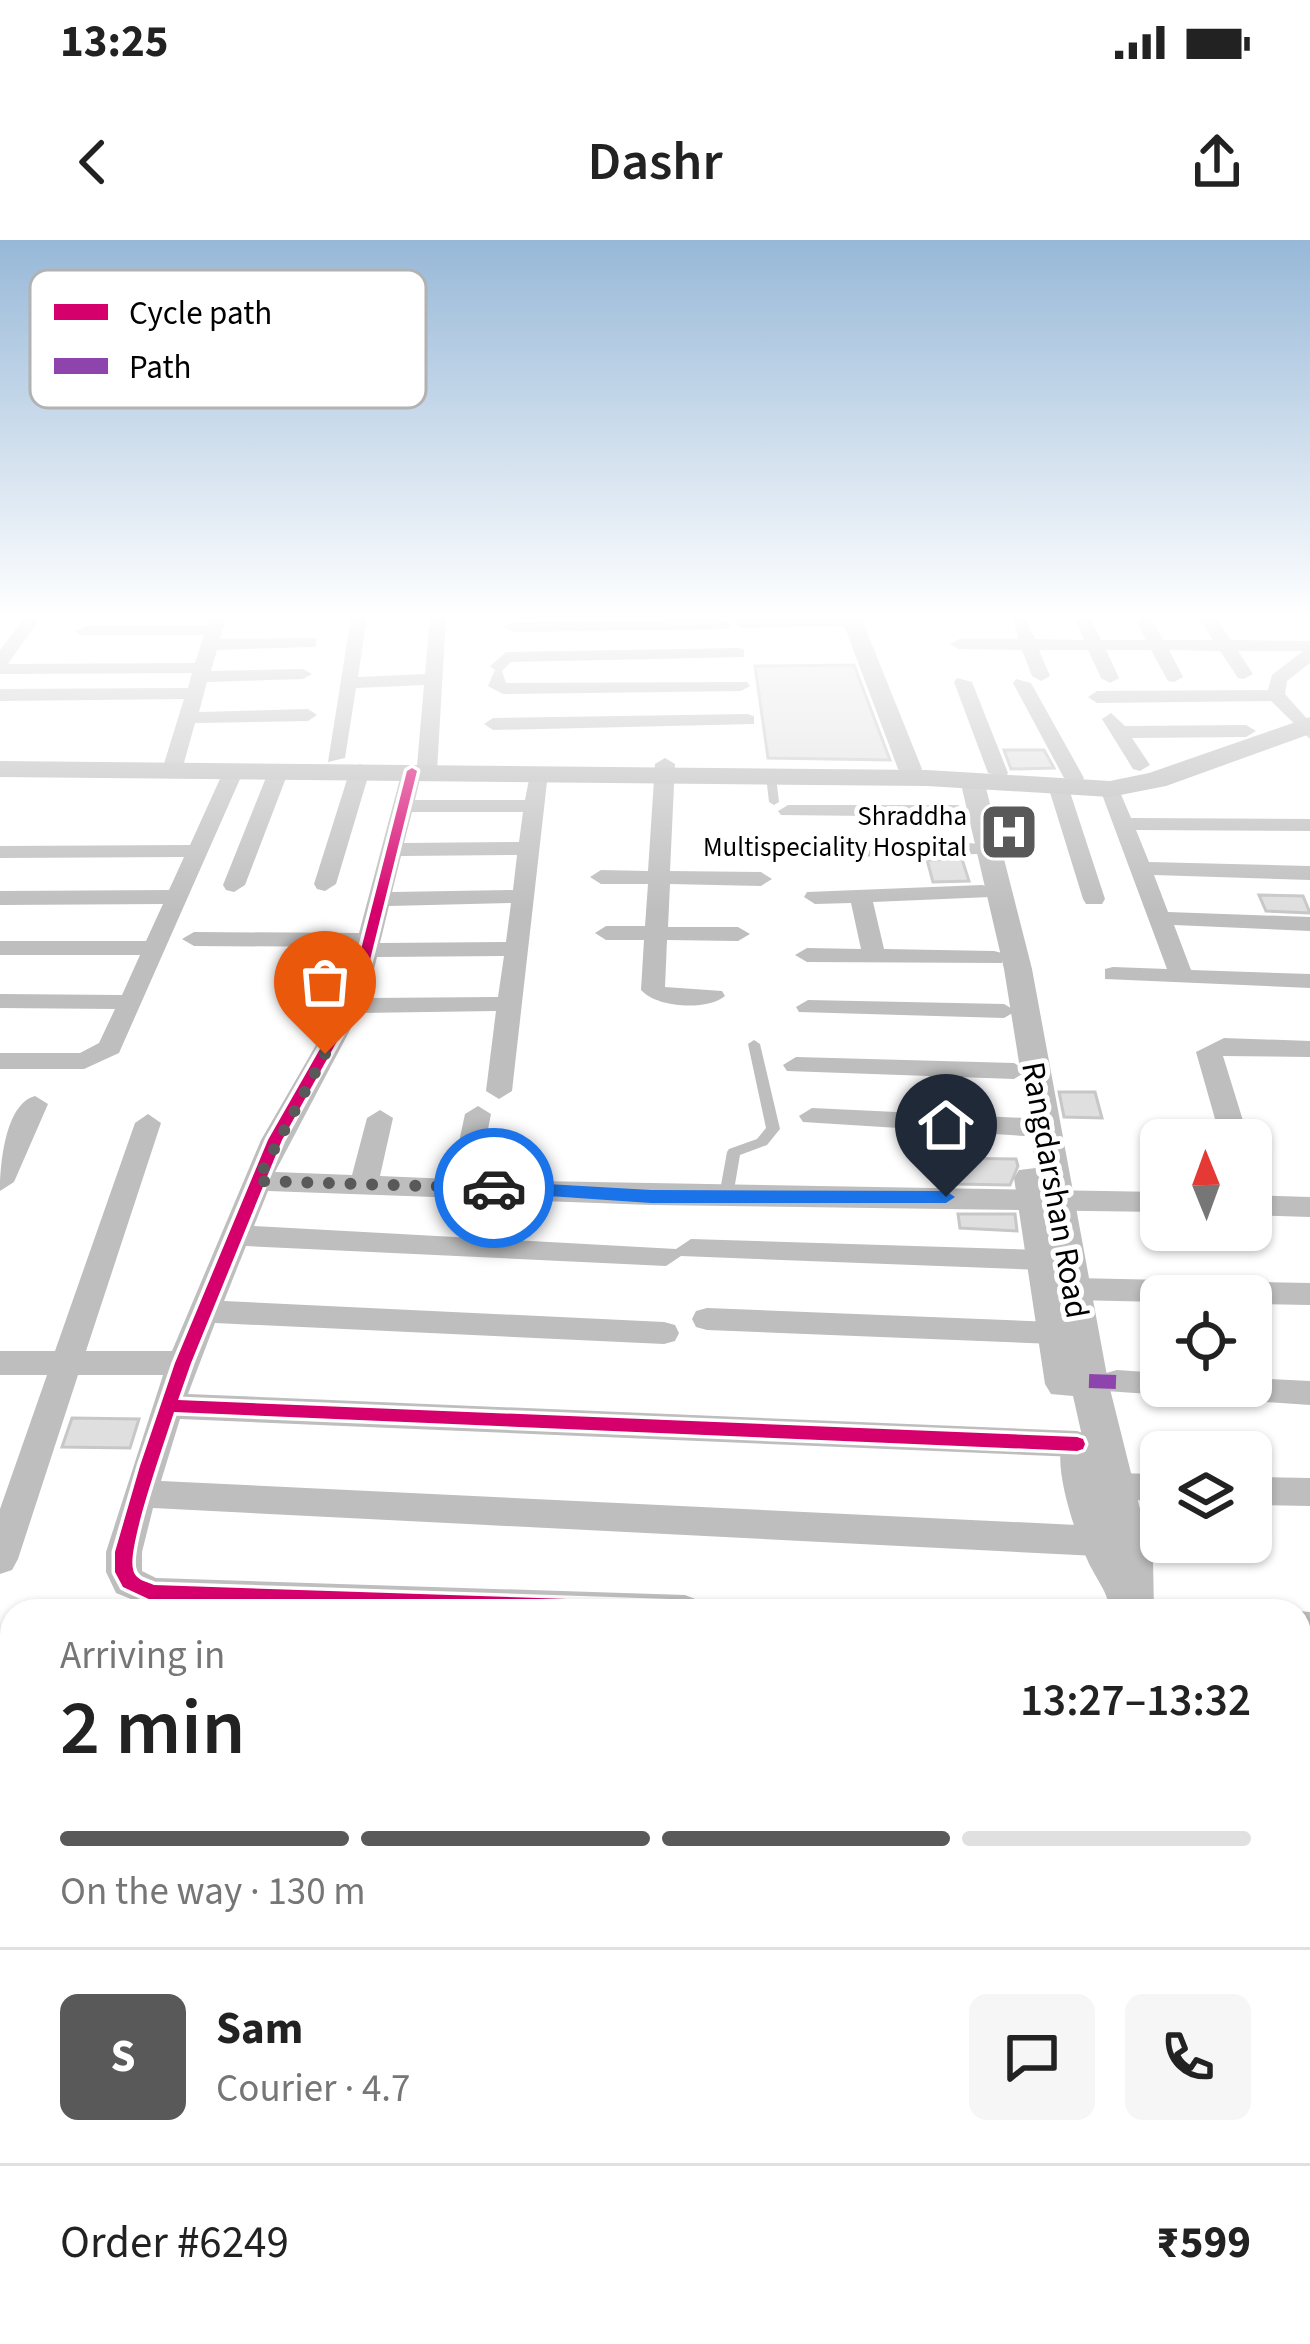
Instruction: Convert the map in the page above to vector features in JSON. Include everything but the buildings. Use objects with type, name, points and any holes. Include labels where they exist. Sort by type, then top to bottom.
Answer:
[{"type":"main road","points":[[1066,784],[1301,718]]},
{"type":"main road","points":[[0,759],[347,764],[538,773],[668,768],[778,796],[1066,784],[1110,789],[1156,780],[1301,718]]},
{"type":"main road","points":[[0,770],[174,764],[279,770],[347,764]]},
{"type":"main road","points":[[422,767],[910,769],[969,787]]},
{"type":"street","points":[[174,764],[188,718],[301,715]]},
{"type":"street","points":[[325,884],[347,764],[348,715]]},
{"type":"street","points":[[147,1599],[124,1572],[124,1552],[168,1406],[257,1181],[351,1006],[402,806],[422,767],[429,715]]},
{"type":"street","points":[[668,715],[655,993],[713,995]]},
{"type":"street","points":[[890,715],[910,769]]},
{"type":"street","points":[[968,715],[969,787]]},
{"type":"street","points":[[1044,715],[1094,899]]},
{"type":"street","points":[[1109,715],[1139,765]]},
{"type":"street","points":[[493,724],[747,720]]},
{"type":"street","points":[[1119,731],[1246,731]]},
{"type":"street","points":[[0,1061],[84,1060],[110,1048],[234,770]]},
{"type":"street","points":[[234,885],[279,770]]},
{"type":"street","points":[[500,1091],[538,773]]},
{"type":"street","name":"Rangdarshan Road","points":[[969,787],[970,849],[1024,1127],[1073,1289],[1112,1487],[1132,1561],[1131,1599]]},
{"type":"street","name":"Rangdarshan Road","points":[[969,787],[1018,969],[1045,1198],[1041,1260],[1054,1333],[1097,1540],[1128,1599]]},
{"type":"street","points":[[1110,789],[1182,976]]},
{"type":"street","points":[[402,806],[534,806]]},
{"type":"street","points":[[1124,824],[1310,825]]},
{"type":"street","points":[[392,850],[529,848]]},
{"type":"street","points":[[803,852],[970,849]]},
{"type":"street","points":[[0,852],[198,850]]},
{"type":"street","points":[[1141,868],[1310,873]]},
{"type":"street","points":[[601,877],[761,879]]},
{"type":"street","points":[[815,897],[982,892]]},
{"type":"street","points":[[380,899],[523,896]]},
{"type":"street","points":[[861,896],[874,956]]},
{"type":"street","points":[[0,898],[178,897]]},
{"type":"street","points":[[1159,918],[1310,923]]},
{"type":"street","points":[[606,933],[739,934]]},
{"type":"street","points":[[194,940],[517,949]]},
{"type":"street","points":[[0,949],[155,948]]},
{"type":"street","points":[[807,955],[994,958]]},
{"type":"street","points":[[1112,974],[1310,981]]},
{"type":"street","points":[[0,1001],[131,1002]]},
{"type":"street","points":[[351,1006],[510,1004]]},
{"type":"street","points":[[808,1006],[1004,1011]]},
{"type":"street","points":[[1228,1119],[1208,1052],[1224,1046],[1309,1052]]},
{"type":"street","points":[[796,1064],[1015,1071]]},
{"type":"street","points":[[0,1182],[35,1104]]},
{"type":"street","points":[[463,1186],[478,1114]]},
{"type":"street","points":[[812,1116],[1024,1127]]},
{"type":"street","points":[[364,1184],[380,1118]]},
{"type":"street","points":[[0,1559],[148,1123]]},
{"type":"street","points":[[257,1181],[463,1186],[615,1196],[1140,1201]]},
{"type":"street","points":[[1272,1206],[1310,1207]]},
{"type":"street","points":[[233,1235],[1041,1260]]},
{"type":"street","points":[[1073,1289],[1310,1294]]},
{"type":"street","points":[[204,1311],[664,1333]]},
{"type":"street","points":[[707,1319],[1054,1333]]},
{"type":"street","points":[[0,1363],[183,1363]]},
{"type":"street","points":[[1117,1382],[1140,1384]]},
{"type":"street","points":[[1272,1391],[1310,1393]]},
{"type":"street","points":[[168,1406],[1077,1444]]},
{"type":"street","points":[[1112,1487],[1140,1488]]},
{"type":"street","points":[[1272,1491],[1310,1492]]},
{"type":"street","points":[[140,1494],[1097,1540]]},
{"type":"lane","points":[[726,1196],[734,1152],[762,1142],[773,1129],[754,1044]]},
{"type":"marked path","points":[[1089,1381],[1117,1382]]},
{"type":"cycle path","points":[[330,1599],[153,1593],[129,1582],[124,1552],[183,1363],[275,1140],[354,1000],[412,771]]},
{"type":"cycle path","points":[[168,1406],[1077,1444]]},
{"type":"way so far","points":[[325,1054],[257,1181],[494,1188]]},
{"type":"place","name":"Shraddha Multispeciality Hospital","points":[[1009,832]]},
{"type":"route","points":[[494,1188],[615,1196],[946,1197]]}]
